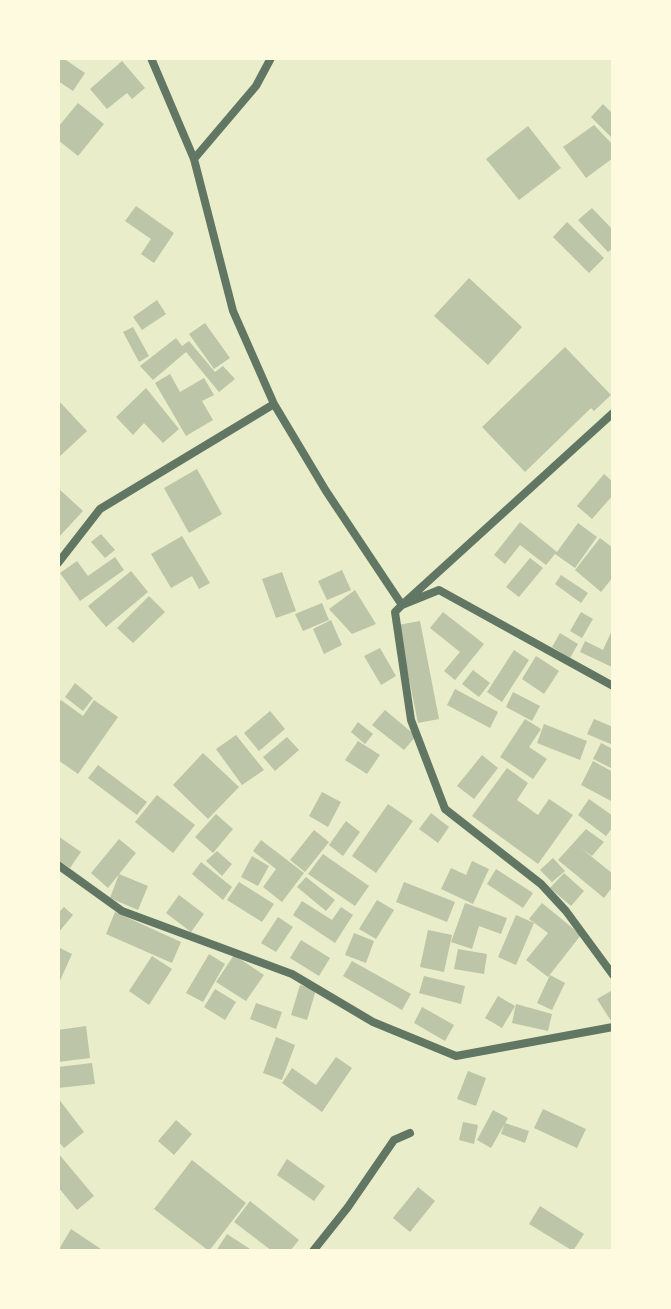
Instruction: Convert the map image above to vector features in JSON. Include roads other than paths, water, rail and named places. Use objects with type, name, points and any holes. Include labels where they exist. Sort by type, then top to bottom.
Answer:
[{"type":"street","points":[[151,58],[194,159],[233,311],[274,404],[326,491],[402,605]]},
{"type":"street","points":[[194,159],[256,86],[271,58]]},
{"type":"street","points":[[58,563],[100,509],[274,404]]},
{"type":"street","points":[[613,413],[395,612],[411,720],[445,809],[541,884],[566,911],[613,975]]},
{"type":"street","points":[[402,605],[439,590],[613,686]]},
{"type":"street","points":[[58,865],[122,911],[292,974],[373,1022],[456,1056],[613,1027]]},
{"type":"street","points":[[313,1251],[394,1140],[410,1133]]}]
